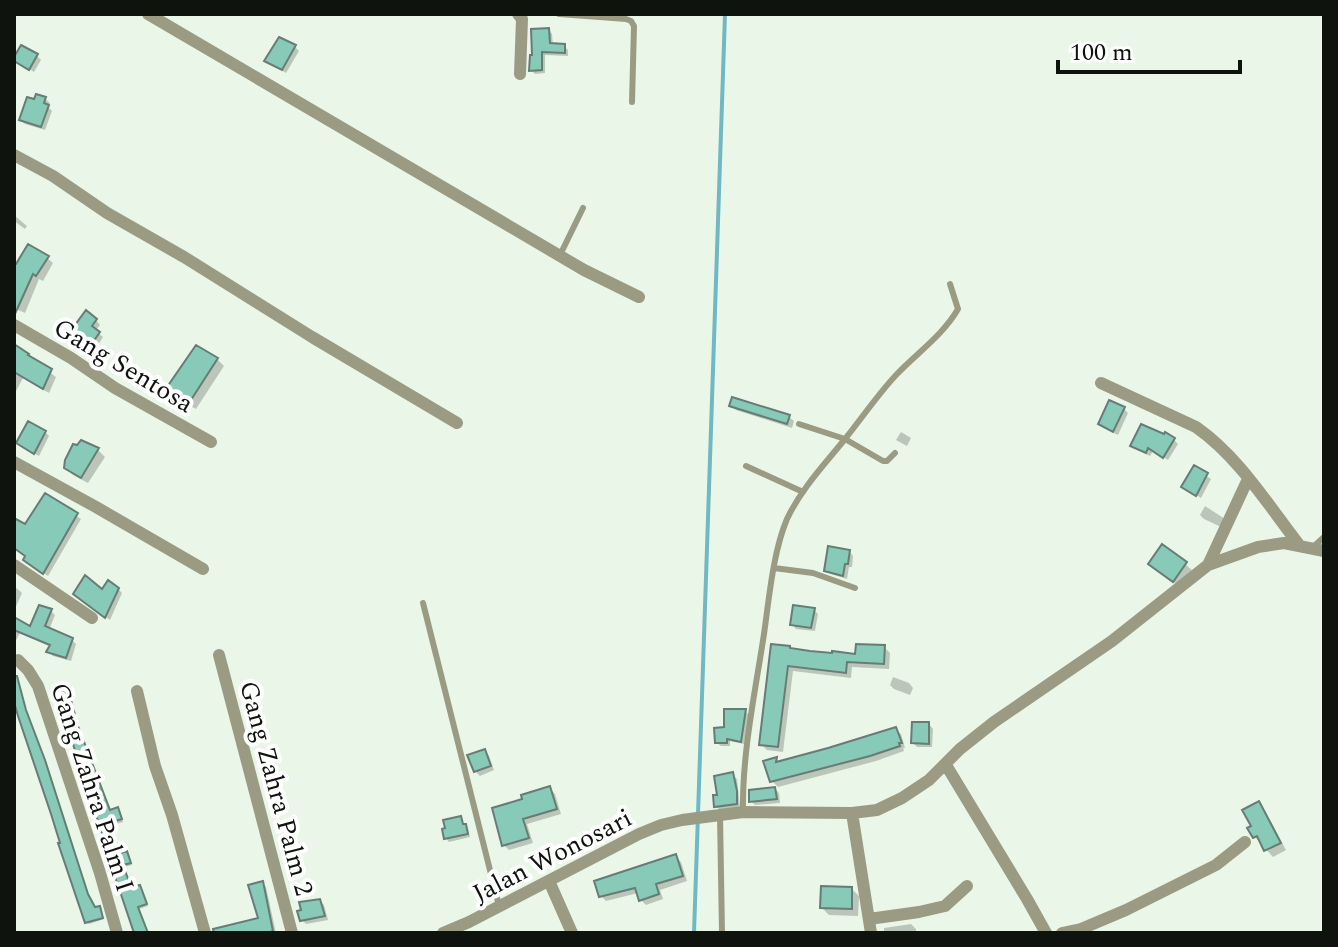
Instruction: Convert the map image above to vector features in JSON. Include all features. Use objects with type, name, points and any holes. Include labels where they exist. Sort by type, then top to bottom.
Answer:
[{"type":"street","points":[[148,14],[560,255],[639,297]]},
{"type":"street","points":[[518,14],[522,19],[520,74]]},
{"type":"street","points":[[14,155],[457,423]]},
{"type":"street","name":"Gang Sentosa","points":[[14,325],[115,388],[211,442]]},
{"type":"street","points":[[1101,383],[1196,427],[1208,436],[1312,548]]},
{"type":"street","points":[[14,462],[203,569]]},
{"type":"street","points":[[1208,565],[1248,479]]},
{"type":"street","points":[[1208,565],[1258,547],[1284,543],[1312,548]]},
{"type":"street","points":[[14,565],[92,618]]},
{"type":"street","name":"Jalan Wonosari","points":[[443,933],[471,928],[499,907],[661,825],[743,812],[852,813],[877,810],[902,798],[929,780],[960,749],[994,722],[1112,641],[1208,565]]},
{"type":"street","name":"Gang Zahra Palm 2","points":[[219,655],[292,933]]},
{"type":"street","name":"Gang Zahra Palm I","points":[[18,660],[38,686],[117,933]]},
{"type":"street","points":[[137,691],[155,766],[205,933]]},
{"type":"street","points":[[946,765],[1046,933]]},
{"type":"street","points":[[852,813],[871,933]]},
{"type":"street","points":[[1062,933],[1081,929],[1137,905],[1216,865],[1245,842]]},
{"type":"street","points":[[549,881],[572,933]]},
{"type":"street","points":[[869,919],[945,906],[967,886]]},
{"type":"lane","points":[[559,14],[631,21],[634,26],[632,102]]},
{"type":"lane","points":[[560,255],[583,208]]},
{"type":"lane","points":[[743,812],[744,774],[774,568],[786,522],[803,492],[896,375],[953,318],[958,309],[950,284]]},
{"type":"lane","points":[[799,424],[845,439],[883,461],[895,453]]},
{"type":"lane","points":[[746,466],[803,492]]},
{"type":"lane","points":[[1312,548],[1324,537]]},
{"type":"lane","points":[[774,568],[813,573],[855,588]]},
{"type":"lane","points":[[423,603],[499,907]]},
{"type":"lane","points":[[718,816],[722,933]]},
{"type":"building","points":[[549,28],[550,43],[565,44],[565,53],[542,52],[542,70],[529,71],[531,29]]},
{"type":"building","points":[[279,37],[296,45],[282,70],[264,61]]},
{"type":"building","points":[[21,45],[38,54],[29,70],[14,61]]},
{"type":"building","points":[[36,94],[46,97],[44,103],[49,105],[41,127],[19,120],[27,97],[34,99]]},
{"type":"building","points":[[28,244],[49,256],[36,276],[33,274],[14,316],[14,264]]},
{"type":"building","points":[[86,310],[97,319],[92,326],[100,332],[93,342],[83,336],[79,341],[69,333]]},
{"type":"building","points":[[14,344],[52,369],[43,389],[14,372]]},
{"type":"building","points":[[196,345],[218,358],[189,403],[165,390]]},
{"type":"building","points":[[732,397],[790,415],[787,424],[729,406]]},
{"type":"building","points":[[1109,400],[1125,407],[1113,432],[1098,424]]},
{"type":"building","points":[[28,421],[46,431],[34,454],[16,443]]},
{"type":"building","points":[[1141,424],[1175,438],[1163,458],[1148,448],[1146,453],[1130,446]]},
{"type":"building","points":[[81,440],[99,448],[81,478],[64,468],[73,444],[77,445]]},
{"type":"building","points":[[1194,465],[1208,473],[1196,496],[1181,487]]},
{"type":"building","points":[[45,493],[78,513],[43,574],[23,560],[25,556],[14,548],[14,518],[25,524]]},
{"type":"building","points":[[1162,544],[1187,562],[1173,582],[1148,564]]},
{"type":"building","points":[[828,546],[850,550],[843,576],[824,571]]},
{"type":"building","points":[[85,575],[102,589],[108,580],[119,588],[105,618],[73,594]]},
{"type":"building","points":[[39,605],[52,609],[45,626],[73,638],[66,658],[46,652],[50,645],[14,630],[14,617],[30,626]]},
{"type":"building","points":[[793,605],[815,608],[811,628],[790,625]]},
{"type":"building","points":[[771,644],[855,654],[856,644],[885,645],[884,664],[847,662],[846,673],[788,666],[778,747],[759,745]]},
{"type":"building","points":[[14,676],[17,676],[88,894],[95,907],[100,906],[103,918],[85,923],[18,716],[14,702]]},
{"type":"building","points":[[67,685],[78,726],[110,810],[118,807],[122,819],[109,823],[120,853],[127,851],[131,863],[123,865],[131,887],[140,885],[147,904],[138,907],[148,933],[134,933],[81,776],[55,689]]},
{"type":"building","points":[[724,709],[746,709],[741,742],[727,739],[727,743],[715,743],[714,728],[724,727]]},
{"type":"building","points":[[912,722],[929,722],[929,744],[911,743]]},
{"type":"building","points":[[896,727],[902,743],[899,743],[900,746],[770,782],[763,761],[777,757],[776,762]]},
{"type":"building","points":[[485,749],[491,766],[474,772],[467,755]]},
{"type":"building","points":[[733,772],[737,804],[714,807],[713,795],[717,795],[714,776]]},
{"type":"building","points":[[550,786],[557,809],[523,819],[529,838],[502,846],[492,808]]},
{"type":"building","points":[[775,787],[777,799],[749,802],[749,790]]},
{"type":"building","points":[[1259,801],[1281,843],[1264,851],[1257,836],[1253,838],[1247,828],[1251,826],[1242,810]]},
{"type":"building","points":[[461,816],[468,834],[444,839],[443,820]]},
{"type":"building","points":[[676,854],[683,876],[656,884],[659,894],[639,901],[635,888],[599,897],[594,881]]},
{"type":"building","points":[[263,881],[273,931],[214,933],[213,929],[258,918],[248,885]]},
{"type":"building","points":[[821,886],[852,887],[852,909],[820,908]]},
{"type":"building","points":[[320,899],[325,916],[300,921],[297,911],[301,910],[299,902]]},
{"type":"waterway","points":[[694,933],[725,14]]}]
